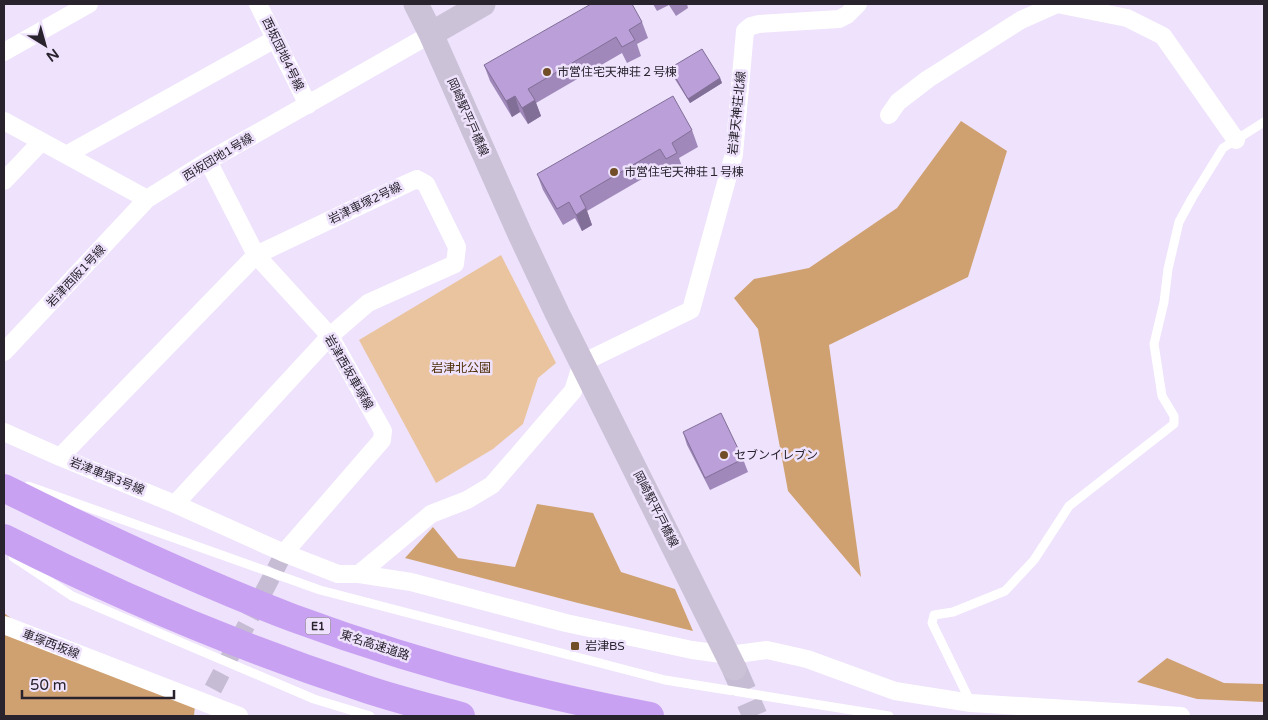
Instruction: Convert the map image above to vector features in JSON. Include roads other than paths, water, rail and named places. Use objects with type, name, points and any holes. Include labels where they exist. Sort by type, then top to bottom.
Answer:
[{"type":"highway","name":"東名高速道路","points":[[13,486],[95,533],[294,618],[486,680],[600,707],[650,716]]},
{"type":"highway","points":[[4,538],[71,572],[169,616],[272,657],[365,689],[461,716]]},
{"type":"street","points":[[4,52],[89,4]]},
{"type":"street","name":"西坂団地4号線","points":[[258,4],[308,105]]},
{"type":"street","name":"岡崎駅平戸橋線","points":[[416,4],[519,232],[582,363],[732,661]]},
{"type":"street","points":[[431,34],[483,4]]},
{"type":"street","name":"岩津天神荘北線","points":[[582,363],[691,310],[734,154],[745,31],[751,26],[759,24],[839,19],[847,15],[858,4]]},
{"type":"street","points":[[888,115],[898,102],[928,79],[1021,20],[1057,4],[1127,18],[1163,36],[1236,140]]},
{"type":"street","name":"西坂団地1号線","points":[[148,200],[208,161],[431,34]]},
{"type":"street","points":[[66,155],[275,39]]},
{"type":"street","points":[[4,121],[148,200]]},
{"type":"street","points":[[4,180],[41,142]]},
{"type":"street","name":"岩津西坂車塚線","points":[[208,161],[256,255],[330,336],[383,431],[382,440],[284,552]]},
{"type":"street","name":"岩津車塚2号線","points":[[256,255],[417,179],[426,184],[456,247],[455,264],[368,303],[330,336]]},
{"type":"street","name":"岩津西阪1号線","points":[[4,352],[148,200]]},
{"type":"street","name":"岩津車塚3号線","points":[[256,255],[60,457],[338,574],[359,574],[412,582],[566,623],[692,650],[732,661],[767,650],[807,659],[894,691],[971,703],[1181,716]]},
{"type":"street","points":[[175,504],[330,336]]},
{"type":"street","points":[[359,574],[431,514],[468,500],[492,485],[573,391],[582,363]]},
{"type":"street","points":[[4,432],[60,457]]},
{"type":"street","name":"車塚西坂線","points":[[4,625],[209,696],[239,716]]},
{"type":"lane","points":[[971,703],[932,623],[934,615],[953,612],[1005,591],[1034,560],[1069,506],[1174,424],[1174,416],[1162,396],[1154,344],[1179,222],[1222,148],[1264,122]]},
{"type":"lane","points":[[13,486],[320,590],[665,680],[889,716]]},
{"type":"lane","points":[[4,550],[72,596],[314,699],[370,716]]},
{"type":"tunnel","points":[[213,689],[284,553]]},
{"type":"tunnel","points":[[734,668],[755,716]]},
{"type":"place","name":"市営住宅天神荘２号棟","points":[[547,72]]},
{"type":"place","name":"市営住宅天神荘１号棟","points":[[614,172]]},
{"type":"place","name":"セブンイレブン","points":[[724,455]]},
{"type":"place","name":"岩津BS","points":[[575,646]]},
{"type":"park label","name":"岩津北公園","points":[[461,368]]}]
